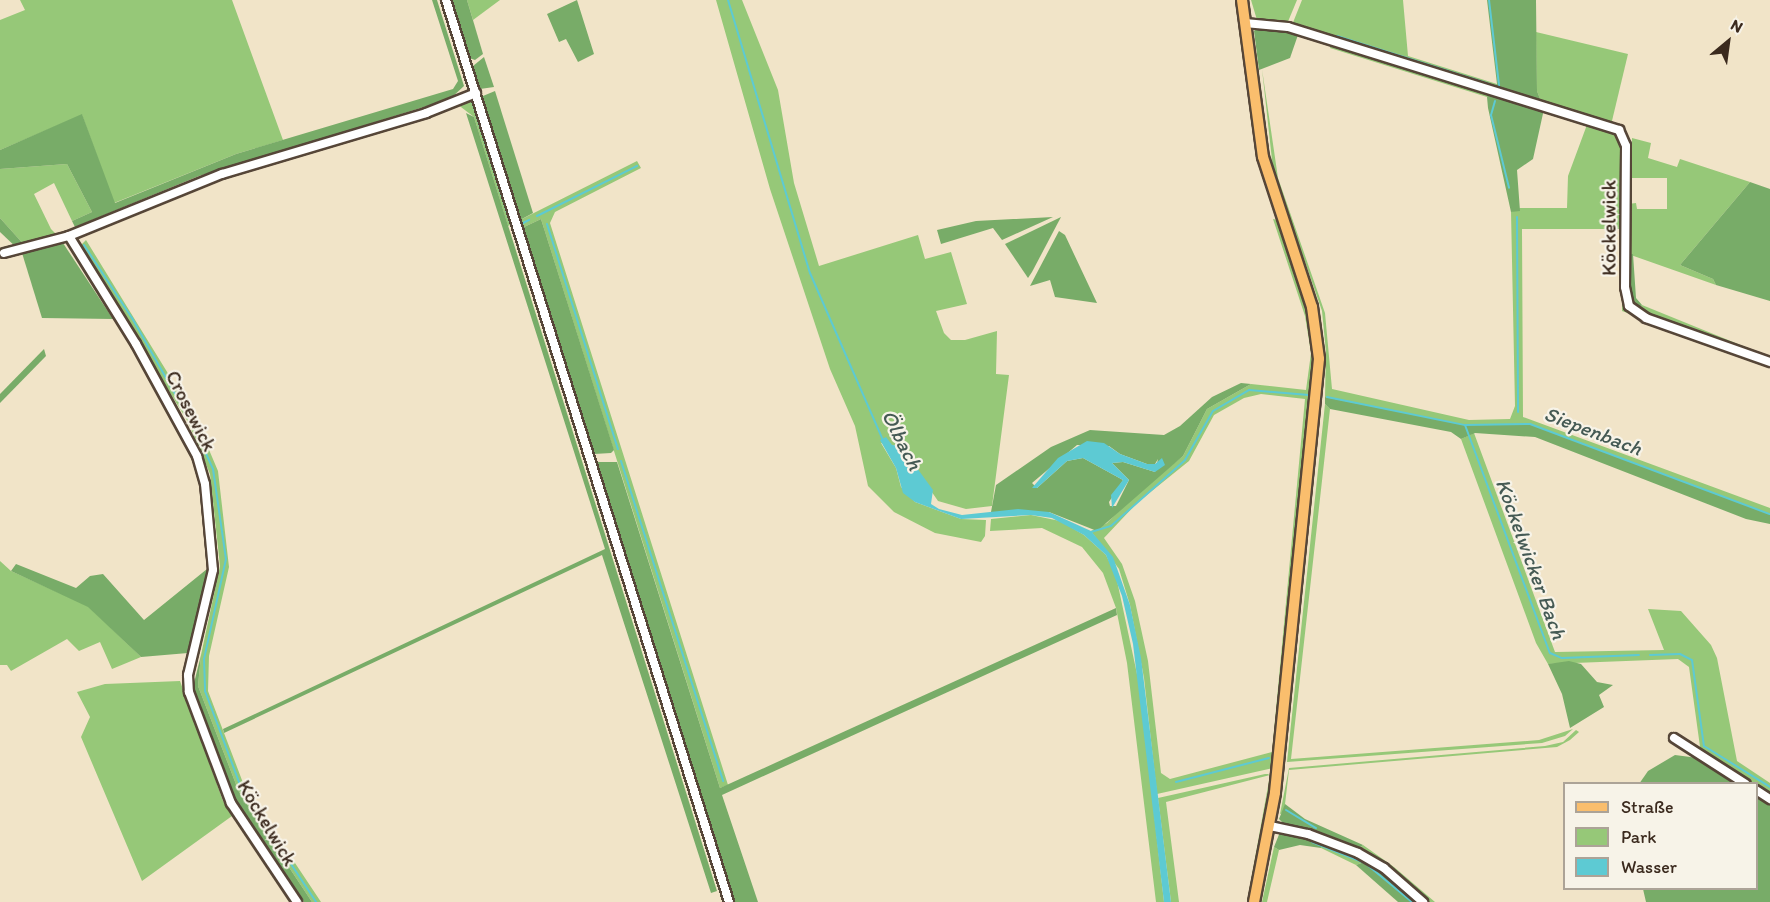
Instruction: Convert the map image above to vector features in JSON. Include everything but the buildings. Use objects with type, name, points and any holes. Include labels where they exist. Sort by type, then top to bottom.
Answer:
[{"type":"main road","points":[[1242,0],[1263,157],[1312,307],[1319,359],[1270,826],[1254,902]]},
{"type":"street","points":[[447,0],[729,902]]},
{"type":"street","name":"Köckelwick","points":[[1245,23],[1288,27],[1623,134],[1625,287],[1629,306],[1646,318],[1770,362]]},
{"type":"street","points":[[4,253],[69,236],[222,174],[426,113],[476,93]]},
{"type":"street","name":"Crosewick","points":[[69,236],[136,344],[185,430],[201,469],[213,570],[188,675],[189,692]]},
{"type":"street","name":"Köckelwick","points":[[189,692],[231,804],[297,902]]},
{"type":"street","points":[[1674,738],[1744,782]]},
{"type":"street","points":[[1270,826],[1308,834],[1358,853],[1384,868],[1423,902]]},
{"type":"green space","points":[[20,0],[232,0],[283,140],[236,154],[114,203],[82,115],[0,150],[0,20],[25,10]]},
{"type":"green space","points":[[432,0],[437,0],[464,86],[450,99],[199,176],[75,227],[72,221],[92,212],[67,164],[0,169],[0,150],[82,114],[115,203],[236,154],[453,89],[458,81]]},
{"type":"green space","points":[[451,0],[467,0],[483,54],[475,60],[469,58]]},
{"type":"green space","points":[[467,0],[500,0],[473,20]]},
{"type":"green space","points":[[577,0],[594,54],[578,62],[566,39],[559,42],[547,14]]},
{"type":"green space","points":[[716,0],[742,0],[778,90],[794,183],[819,266],[918,235],[925,259],[951,252],[967,304],[936,311],[944,333],[951,340],[965,340],[997,331],[996,374],[1009,375],[992,506],[966,509],[938,501],[901,447],[881,443],[896,468],[901,487],[915,502],[961,519],[986,520],[985,536],[981,542],[935,533],[894,512],[868,486],[855,426],[830,369],[770,189]]},
{"type":"green space","points":[[1251,0],[1297,0],[1287,24],[1257,20]]},
{"type":"green space","points":[[1302,0],[1403,0],[1408,56],[1497,84],[1495,90],[1292,25]]},
{"type":"green space","points":[[1487,0],[1536,0],[1537,91],[1544,109],[1533,159],[1517,170],[1520,211],[1511,212],[1488,108],[1487,97],[1497,84]]},
{"type":"green space","points":[[1258,27],[1299,32],[1290,58],[1259,70],[1254,31]]},
{"type":"green space","points":[[1536,32],[1628,54],[1611,125],[1542,104],[1537,91]]},
{"type":"green space","points":[[1331,42],[1493,94],[1487,97],[1330,48]]},
{"type":"green space","points":[[484,57],[494,87],[480,89],[473,66]]},
{"type":"green space","points":[[1262,69],[1278,178],[1325,313],[1332,389],[1469,420],[1510,419],[1515,406],[1511,212],[1520,208],[1567,208],[1568,176],[1588,122],[1622,136],[1625,295],[1642,316],[1770,364],[1770,367],[1622,311],[1623,229],[1522,229],[1523,417],[1770,508],[1770,514],[1530,424],[1465,425],[1325,397],[1326,352],[1322,311],[1273,169]]},
{"type":"green space","points":[[495,91],[533,213],[520,220],[483,101],[483,96]]},
{"type":"green space","points":[[474,98],[514,223],[508,226],[474,117],[457,104]]},
{"type":"green space","points":[[466,113],[474,117],[717,891],[711,893],[602,555],[224,733],[223,729],[605,549]]},
{"type":"green space","points":[[1632,138],[1651,143],[1648,158],[1677,167],[1680,159],[1750,182],[1680,265],[1713,279],[1716,285],[1628,254],[1628,204],[1636,203],[1637,209],[1667,209],[1667,178],[1630,178]]},
{"type":"green space","points":[[637,161],[641,168],[555,212],[550,223],[728,785],[720,788],[541,219],[522,228],[520,220]]},
{"type":"green space","points":[[67,164],[92,212],[72,221],[54,183],[34,194],[51,229],[60,238],[27,248],[0,218],[0,169]]},
{"type":"green space","points":[[1750,182],[1770,189],[1770,301],[1716,285],[1713,279],[1680,265]]},
{"type":"green space","points":[[1053,217],[1002,240],[993,228],[941,244],[937,230],[976,221]]},
{"type":"green space","points":[[1061,217],[1032,272],[1028,278],[1005,244]]},
{"type":"green space","points":[[0,218],[27,248],[19,250],[0,232]]},
{"type":"green space","points":[[541,219],[614,450],[611,453],[594,454],[522,228]]},
{"type":"green space","points":[[1273,219],[1278,220],[1303,284],[1315,352],[1273,768],[1157,794],[1144,678],[1130,605],[1119,569],[1091,531],[1107,523],[1132,497],[1183,456],[1207,409],[1251,384],[1306,390],[1311,353],[1305,316]],"holes":[[[1261,394],[1305,399],[1272,752],[1170,779],[1161,773],[1148,661],[1135,601],[1122,564],[1104,538],[1137,503],[1189,461],[1214,415],[1244,398]]]},
{"type":"green space","points":[[1059,231],[1065,235],[1097,303],[1055,297],[1050,280],[1030,286]]},
{"type":"green space","points":[[61,240],[113,319],[42,318],[22,253]]},
{"type":"green space","points":[[86,240],[196,419],[218,471],[229,567],[209,656],[208,691],[245,788],[321,902],[312,902],[239,792],[198,686],[201,655],[220,566],[210,474],[188,422],[80,246]]},
{"type":"green space","points":[[1628,254],[1633,254],[1636,298],[1642,305],[1638,310],[1629,298]]},
{"type":"green space","points":[[1642,305],[1770,357],[1770,359],[1646,314],[1638,310]]},
{"type":"green space","points":[[44,349],[46,356],[0,403],[0,394]]},
{"type":"green space","points":[[1241,383],[1251,384],[1207,409],[1183,456],[1097,531],[1049,512],[991,512],[996,485],[1051,447],[1090,430],[1164,435],[1180,426],[1212,397]],"holes":[[[1077,445],[1109,446],[1120,454],[1147,464],[1155,464],[1158,459],[1155,472],[1123,462],[1112,463],[1129,480],[1116,506],[1110,506],[1109,502],[1123,480],[1083,458],[1067,461],[1037,488],[1032,483]]]},
{"type":"green space","points":[[1325,397],[1465,425],[1530,424],[1770,514],[1770,524],[1746,519],[1535,437],[1475,433],[1461,439],[1451,432],[1330,409],[1325,404]]},
{"type":"green space","points":[[1325,404],[1330,409],[1291,759],[1539,740],[1573,729],[1565,736],[1542,743],[1287,762]]},
{"type":"green space","points":[[1474,433],[1555,652],[1664,650],[1648,609],[1681,611],[1711,645],[1717,658],[1737,761],[1770,783],[1770,797],[1758,790],[1758,782],[1746,782],[1701,754],[1689,667],[1678,659],[1548,664],[1536,643],[1461,439]]},
{"type":"green space","points":[[596,462],[617,462],[720,788],[1116,608],[1117,615],[722,795],[758,902],[735,902]]},
{"type":"green space","points":[[1031,515],[1060,521],[1084,535],[1106,555],[1116,576],[1140,688],[1164,902],[1156,902],[1127,663],[1116,608],[1103,573],[1082,547],[1042,528],[990,531],[991,519]]},
{"type":"green space","points":[[0,561],[11,571],[88,606],[141,657],[112,669],[100,642],[79,651],[67,639],[11,671],[7,665],[0,665]]},
{"type":"green space","points":[[16,564],[76,588],[90,576],[103,574],[144,620],[207,569],[188,653],[141,657],[88,607],[11,571]]},
{"type":"green space","points":[[201,655],[198,686],[239,792],[312,902],[304,902],[234,797],[193,687]]},
{"type":"green space","points":[[1569,661],[1581,664],[1597,682],[1613,685],[1599,695],[1604,707],[1570,728],[1562,694],[1548,664]]},
{"type":"green space","points":[[180,681],[223,801],[232,816],[142,881],[81,737],[90,717],[77,692],[105,684]]},
{"type":"green space","points":[[1576,730],[1579,732],[1557,747],[1289,770],[1284,813],[1280,814],[1289,768],[1545,746],[1563,742]]},
{"type":"green space","points":[[1675,755],[1698,758],[1736,782],[1640,782],[1648,771]]},
{"type":"green space","points":[[1269,775],[1166,802],[1179,902],[1171,902],[1158,798]]},
{"type":"green space","points":[[1270,776],[1273,778],[1251,902],[1247,902]]},
{"type":"green space","points":[[1758,796],[1770,803],[1770,902],[1646,902],[1643,890],[1758,890]]},
{"type":"green space","points":[[1285,804],[1305,819],[1363,845],[1358,849],[1328,835],[1285,825],[1279,819]]},
{"type":"green space","points":[[1280,832],[1322,840],[1321,848],[1300,845],[1279,850],[1274,847]]},
{"type":"green space","points":[[1322,840],[1367,861],[1356,865],[1321,848]]},
{"type":"green space","points":[[1363,845],[1394,867],[1435,902],[1429,902],[1400,876],[1358,849]]},
{"type":"green space","points":[[1274,847],[1279,850],[1267,902],[1262,902]]},
{"type":"green space","points":[[1367,861],[1379,868],[1420,902],[1398,902],[1356,865]]},
{"type":"water","points":[[886,437],[892,445],[901,446],[933,490],[931,504],[939,509],[962,515],[1018,509],[1049,512],[1091,531],[1113,557],[1130,605],[1141,658],[1171,902],[1164,902],[1133,644],[1122,596],[1106,555],[1084,535],[1052,518],[1031,515],[961,519],[915,502],[903,493],[896,468],[880,440]]},
{"type":"water","points":[[1087,441],[1104,443],[1120,454],[1147,464],[1155,464],[1162,458],[1165,465],[1155,472],[1123,462],[1112,463],[1129,480],[1112,508],[1111,495],[1123,480],[1083,458],[1067,461],[1037,488],[1032,488],[1058,458]]},
{"type":"waterway","name":"Ölbach","points":[[728,0],[810,273],[883,440]]},
{"type":"waterway","points":[[1489,0],[1499,85]]},
{"type":"waterway","points":[[1337,36],[1489,84]]},
{"type":"waterway","points":[[472,101],[510,222]]},
{"type":"waterway","points":[[1495,101],[1491,115],[1509,188]]},
{"type":"waterway","points":[[537,216],[637,166]]},
{"type":"waterway","points":[[1517,217],[1518,412]]},
{"type":"waterway","points":[[523,223],[529,220]]},
{"type":"waterway","points":[[547,224],[618,449]]},
{"type":"waterway","points":[[84,245],[132,318],[194,427],[213,469],[226,559],[204,659],[205,691],[242,790],[316,902]]},
{"type":"waterway","name":"Siepenbach","points":[[1091,532],[1111,526],[1185,460],[1213,411],[1249,390],[1309,395]]},
{"type":"waterway","name":"Siepenbach","points":[[1327,397],[1465,425],[1530,424],[1770,514]]},
{"type":"waterway","name":"Köckelwicker Bach","points":[[1465,425],[1550,653],[1562,658],[1639,655]]},
{"type":"waterway","points":[[621,461],[723,781]]},
{"type":"waterway","name":"Köckelwicker Bach","points":[[1650,655],[1680,654],[1692,660],[1704,746],[1770,787]]},
{"type":"waterway","points":[[1176,782],[1269,758]]},
{"type":"waterway","points":[[1286,810],[1316,828]]},
{"type":"waterway","points":[[1312,842],[1365,863],[1412,902]]}]
